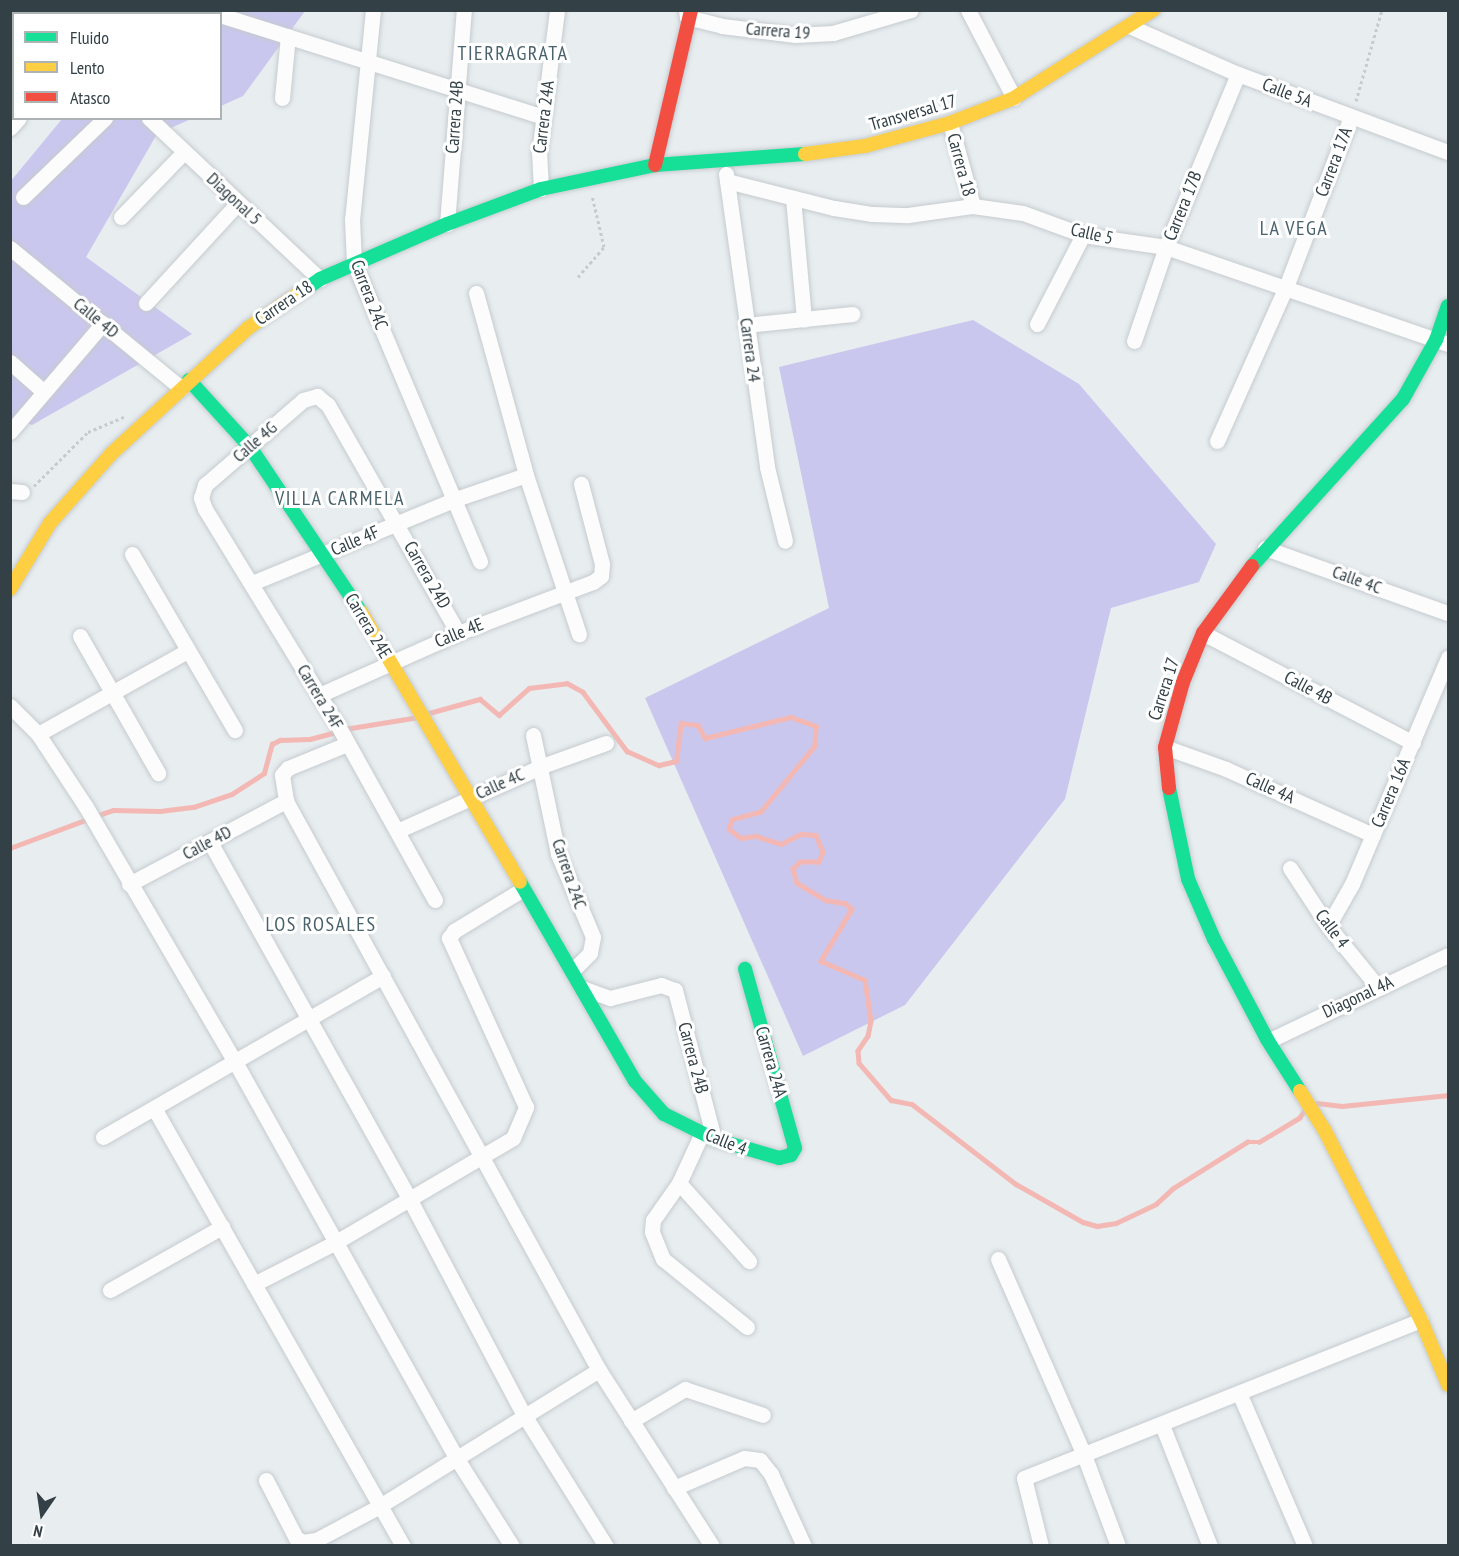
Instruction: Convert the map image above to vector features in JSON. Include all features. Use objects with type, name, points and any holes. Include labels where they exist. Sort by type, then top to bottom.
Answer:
[{"type":"street","name":"Carrera 24C","points":[[373,10],[352,219],[354,263],[480,561]]},
{"type":"street","name":"Carrera 24B","points":[[447,224],[464,10]]},
{"type":"street","name":"Carrera 24A","points":[[542,189],[539,153],[557,10]]},
{"type":"street","points":[[655,165],[688,12],[667,10]]},
{"type":"street","name":"Carrera 19","points":[[688,12],[722,26],[795,35],[833,33],[911,10]]},
{"type":"street","points":[[968,10],[1014,98]]},
{"type":"street","name":"Transversal 17","points":[[655,165],[788,156],[866,146],[950,123],[1014,98],[1153,10]]},
{"type":"street","points":[[222,16],[368,61],[457,92],[543,117]]},
{"type":"street","name":"Calle 5A","points":[[1129,26],[1238,74],[1449,152]]},
{"type":"street","points":[[282,98],[288,36]]},
{"type":"street","name":"Carrera 17B","points":[[1134,341],[1166,248],[1238,74]]},
{"type":"street","name":"Carrera 17A","points":[[1217,441],[1286,288],[1351,117]]},
{"type":"street","points":[[24,197],[103,120]]},
{"type":"street","name":"Diagonal 5","points":[[151,120],[320,279]]},
{"type":"street","name":"Carrera 18","points":[[950,123],[973,206]]},
{"type":"street","points":[[122,217],[184,152]]},
{"type":"street","name":"Carrera 24","points":[[724,159],[767,467],[785,541]]},
{"type":"street","name":"Carrera 18","points":[[10,588],[44,531],[76,489],[185,383],[280,303],[320,279],[354,263],[447,224],[542,189],[655,165]]},
{"type":"street","name":"Calle 5","points":[[727,181],[793,198],[873,214],[908,215],[973,206],[1023,213],[1083,235],[1166,248],[1442,342]]},
{"type":"street","points":[[793,198],[804,320]]},
{"type":"street","points":[[146,303],[238,202]]},
{"type":"street","points":[[1037,324],[1083,235]]},
{"type":"street","name":"Calle 4D","points":[[10,248],[103,323],[185,383]]},
{"type":"street","points":[[476,293],[526,475],[579,634]]},
{"type":"street","name":"Carrera 17","points":[[1449,306],[1442,342],[1403,399],[1265,548],[1203,633],[1183,682],[1165,747],[1172,816],[1188,879],[1214,939],[1268,1041],[1325,1131],[1421,1320],[1449,1385]]},
{"type":"street","points":[[746,325],[852,314]]},
{"type":"street","points":[[10,432],[103,323]]},
{"type":"street","points":[[10,362],[44,392]]},
{"type":"street","name":"Carrera 24E","points":[[185,383],[250,447],[325,554],[389,661],[419,706],[431,732],[523,889]]},
{"type":"street","name":"Calle 4G","points":[[201,498],[205,486],[303,400],[317,396]]},
{"type":"street","name":"Carrera 24D","points":[[317,396],[328,405],[458,633]]},
{"type":"street","name":"Calle 4F","points":[[252,583],[453,500],[526,475]]},
{"type":"street","name":"Calle 4E","points":[[320,695],[389,661],[564,590],[593,582],[601,576],[602,564],[581,484]]},
{"type":"street","name":"Carrera 24F","points":[[201,498],[320,695],[435,900]]},
{"type":"street","name":"Calle 4C","points":[[1265,548],[1449,613]]},
{"type":"street","points":[[132,554],[235,730]]},
{"type":"street","name":"Calle 4B","points":[[1203,633],[1413,743]]},
{"type":"street","points":[[80,636],[158,773]]},
{"type":"street","points":[[38,734],[115,695],[188,651]]},
{"type":"street","name":"Carrera 16A","points":[[1328,926],[1352,884],[1449,658]]},
{"type":"street","points":[[10,706],[38,734],[86,807],[234,1060],[457,1459],[512,1545]]},
{"type":"street","name":"Carrera 24C","points":[[534,735],[558,854],[593,937],[590,953],[573,970]]},
{"type":"street","points":[[343,736],[288,768],[282,775],[286,801],[599,1370],[712,1545]]},
{"type":"street","name":"Calle 4C","points":[[397,831],[542,766],[606,743]]},
{"type":"street","name":"Calle 4A","points":[[1165,747],[1226,769],[1373,835]]},
{"type":"street","name":"Calle 4D","points":[[129,884],[286,801]]},
{"type":"street","points":[[210,842],[410,1200],[524,1415],[606,1545]]},
{"type":"street","name":"Calle 4","points":[[1290,868],[1328,926],[1378,987]]},
{"type":"street","points":[[254,1284],[336,1242],[513,1138],[526,1107],[449,938],[454,931],[523,889],[585,989]]},
{"type":"street","name":"Diagonal 4A","points":[[1268,1041],[1449,955]]},
{"type":"street","name":"Carrera 24A","points":[[745,969],[793,1137],[795,1148],[791,1155]]},
{"type":"street","points":[[103,1137],[234,1060],[309,1021],[383,976]]},
{"type":"street","name":"Carrera 24B","points":[[585,989],[610,998],[661,985],[675,990],[708,1136]]},
{"type":"street","name":"Calle 4","points":[[585,989],[636,1081],[664,1114],[708,1136],[765,1157],[791,1155]]},
{"type":"street","points":[[154,1108],[378,1507],[404,1545]]},
{"type":"street","points":[[708,1136],[653,1220],[655,1243],[663,1259],[747,1327]]},
{"type":"street","points":[[679,1183],[749,1260]]},
{"type":"street","points":[[110,1290],[222,1227]]},
{"type":"street","points":[[998,1259],[1084,1455],[1118,1545]]},
{"type":"street","points":[[1041,1545],[1024,1478],[1240,1395],[1421,1320]]},
{"type":"street","points":[[267,1480],[296,1538],[303,1542],[318,1543],[599,1370]]},
{"type":"street","points":[[631,1421],[685,1389],[763,1415]]},
{"type":"street","points":[[1240,1395],[1305,1545]]},
{"type":"street","points":[[1162,1425],[1210,1545]]},
{"type":"street","points":[[674,1488],[744,1458],[760,1460],[771,1474],[804,1545]]},
{"type":"path","name":"Carrera 17A","points":[[1351,117],[1382,10]]},
{"type":"path","points":[[578,277],[604,247],[588,179]]},
{"type":"path","points":[[16,492],[36,485],[88,432],[111,420],[153,415]]},
{"type":"path","points":[[897,1545],[924,1545]]},
{"type":"shaded area","points":[[151,10],[305,11],[243,96],[222,106],[222,12],[150,12]]},
{"type":"shaded area","points":[[61,120],[189,120],[157,134],[86,257],[192,334],[32,425],[11,418],[10,182]]},
{"type":"shaded area","points":[[973,320],[1079,384],[1216,544],[1199,582],[1111,608],[1065,799],[905,1005],[803,1056],[645,698],[829,608],[779,367]]},
{"type":"waterway","points":[[429,713],[480,699],[499,715],[529,688],[567,683],[583,692],[627,751],[659,765],[676,761],[681,723],[698,725],[705,738],[791,717],[816,726],[815,746],[761,812],[732,820],[729,829],[741,838],[756,836],[781,844],[801,834],[816,835],[823,852],[819,862],[800,862],[793,869],[797,883],[825,900],[845,903],[852,909],[821,961],[865,980],[871,1021],[868,1036],[858,1051],[859,1063],[891,1100],[912,1104],[1016,1184],[1083,1222],[1097,1226],[1116,1223],[1156,1204],[1172,1189],[1247,1142],[1259,1142],[1299,1118],[1304,1111]]},
{"type":"waterway","points":[[96,816],[113,810],[160,811],[194,807],[232,794],[264,773],[272,744],[280,740],[310,739],[351,728],[418,717]]},
{"type":"waterway","points":[[10,848],[88,819]]},
{"type":"waterway","points":[[1317,1103],[1342,1106],[1448,1095]]},
{"type":"traffic: fast","points":[[301,292],[320,279],[447,224],[541,189],[655,165],[805,154]]},
{"type":"traffic: fast","points":[[1252,566],[1403,399],[1436,340],[1448,306]]},
{"type":"traffic: fast","points":[[189,380],[250,447],[361,612]]},
{"type":"traffic: fast","points":[[1169,788],[1188,879],[1214,939],[1268,1041],[1300,1091]]},
{"type":"traffic: fast","points":[[520,882],[635,1081],[664,1114],[714,1139],[779,1158],[791,1155],[795,1148],[745,969]]},
{"type":"traffic: slow","points":[[805,154],[865,146],[950,123],[1014,98],[1153,10]]},
{"type":"traffic: slow","points":[[10,589],[50,523],[111,454],[248,328],[301,292]]},
{"type":"traffic: slow","points":[[361,612],[520,882]]},
{"type":"traffic: slow","points":[[1300,1091],[1325,1131],[1421,1320],[1448,1385]]},
{"type":"traffic: jam","points":[[655,165],[691,10]]},
{"type":"traffic: jam","points":[[1169,788],[1165,747],[1183,682],[1203,633],[1252,566]]},
{"type":"district","name":"TIERRAGRATA","points":[[513,53]]},
{"type":"district","name":"LA VEGA","points":[[1294,228]]},
{"type":"district","name":"VILLA CARMELA","points":[[340,498]]},
{"type":"district","name":"LOS ROSALES","points":[[321,924]]}]
